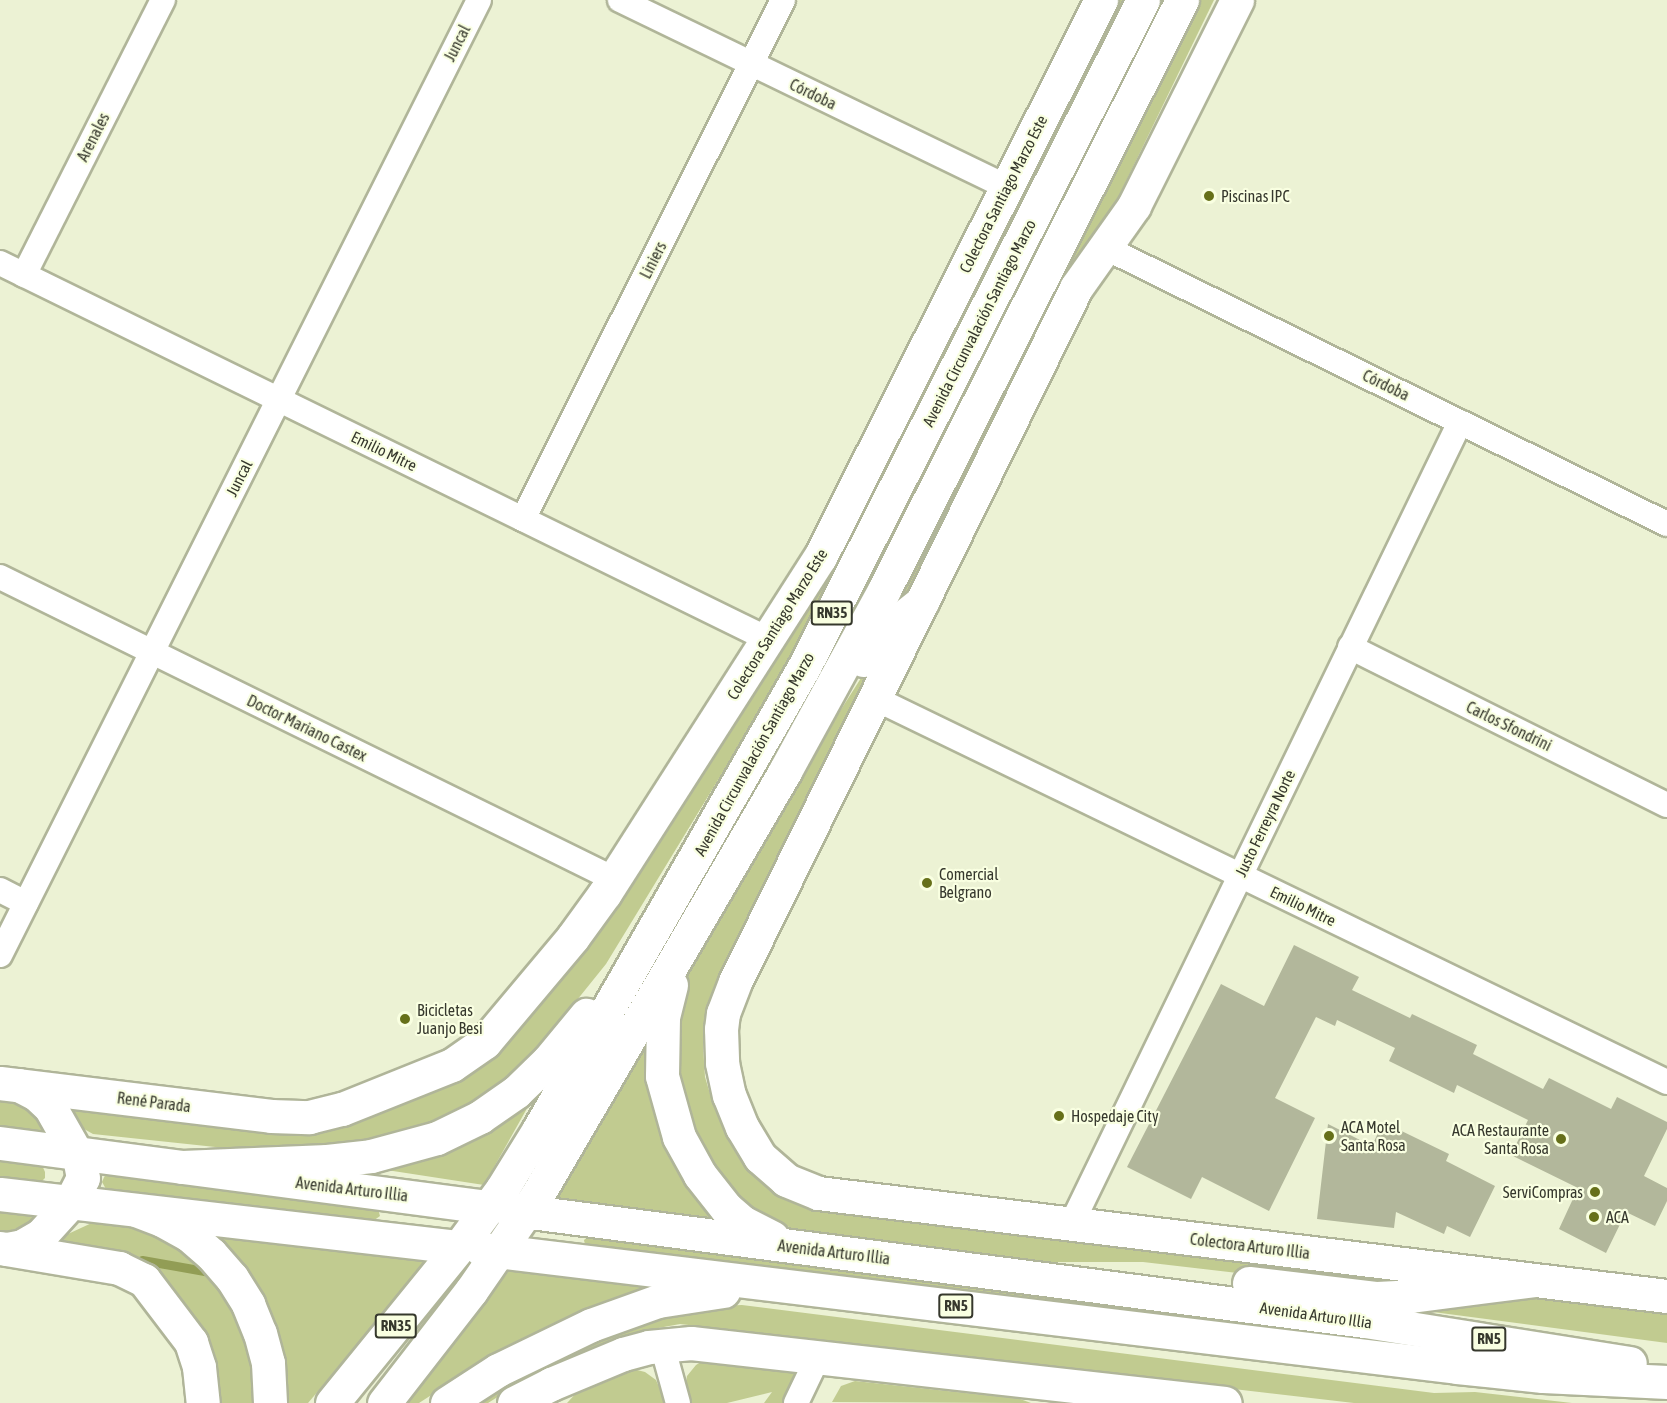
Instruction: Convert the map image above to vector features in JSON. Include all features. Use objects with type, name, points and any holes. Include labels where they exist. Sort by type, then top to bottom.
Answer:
[{"type":"main road","name":"Colectora Santiago Marzo Este","points":[[309,1117],[342,1109],[452,1065],[480,1047],[573,937],[614,879],[768,639],[832,534],[1101,0]]},
{"type":"main road","name":"Avenida Circunvalación Santiago Marzo","points":[[332,1403],[459,1247],[527,1149],[718,819],[820,636],[1143,0]]},
{"type":"main road","name":"Avenida Circunvalación Santiago Marzo","points":[[384,1403],[526,1212],[820,710],[879,599],[1182,0]]},
{"type":"main road","points":[[874,698],[1076,288],[1138,198],[1237,0]]},
{"type":"main road","points":[[749,832],[872,646],[887,630],[922,602]]},
{"type":"main road","name":"Colectora Arturo Illia","points":[[874,698],[735,982],[723,1013],[721,1029],[725,1079],[736,1112],[750,1142],[772,1170],[801,1188],[834,1196],[1667,1296]]},
{"type":"main road","points":[[182,1167],[327,1161],[371,1156],[437,1138],[499,1105],[532,1077],[578,1026],[718,819]]},
{"type":"main road","points":[[704,909],[672,982],[663,1018],[662,1076],[671,1118],[694,1166],[712,1192],[734,1215],[760,1233],[820,1250]]},
{"type":"main road","points":[[3,1248],[34,1240],[70,1203],[82,1178],[82,1164],[77,1153],[46,1102],[30,1090],[9,1084]]},
{"type":"main road","name":"René Parada","points":[[9,1084],[272,1116],[309,1117]]},
{"type":"main road","name":"Avenida Arturo Illia","points":[[0,1143],[1423,1329],[1667,1370]]},
{"type":"main road","name":"Avenida Arturo Illia","points":[[0,1194],[499,1251],[1501,1372],[1667,1382]]},
{"type":"main road","points":[[136,1210],[169,1223],[189,1235],[211,1254],[232,1278],[248,1304],[260,1333],[268,1363],[270,1403]]},
{"type":"main road","points":[[3,1248],[111,1267],[136,1274],[156,1292],[191,1342],[199,1367],[203,1403]]},
{"type":"main road","points":[[1004,1274],[1156,1273],[1377,1298],[1411,1296],[1534,1280]]},
{"type":"main road","points":[[447,1403],[498,1370],[543,1346],[615,1315],[658,1301],[706,1292],[827,1291]]},
{"type":"main road","points":[[514,1403],[551,1384],[623,1354],[662,1345],[705,1344],[1225,1403]]},
{"type":"main road","points":[[1501,1372],[1638,1403]]},
{"type":"street","name":"Arenales","points":[[24,275],[162,0]]},
{"type":"street","name":"Juncal","points":[[0,955],[478,0]]},
{"type":"street","name":"Córdoba","points":[[620,0],[1007,187]]},
{"type":"street","name":"Liniers","points":[[523,519],[783,0]]},
{"type":"street","name":"Córdoba","points":[[1104,247],[1667,524]]},
{"type":"street","name":"Emilio Mitre","points":[[0,263],[768,639]]},
{"type":"street","name":"Justo Ferreyra Norte","points":[[1071,1225],[1460,422]]},
{"type":"street","name":"Doctor Mariano Castex","points":[[0,577],[614,879]]},
{"type":"street","name":"Carlos Sfondrini","points":[[1350,647],[1667,805]]},
{"type":"street","name":"Emilio Mitre","points":[[874,698],[1667,1082]]},
{"type":"street","points":[[0,890],[26,903]]},
{"type":"street","points":[[662,1345],[678,1403]]},
{"type":"street","points":[[796,1403],[818,1357]]},
{"type":"green space","points":[[1115,0],[1129,0],[828,591],[771,693],[606,964],[523,1064],[472,1102],[408,1132],[361,1145],[253,1151],[93,1134],[75,1124],[65,1104],[277,1130],[454,1077],[589,936]]},
{"type":"green space","points":[[1197,0],[1214,0],[1114,206],[911,588],[886,619]]},
{"type":"green space","points":[[894,638],[726,963],[709,1004],[703,1045],[705,1077],[714,1107],[744,1160],[760,1179],[780,1195],[799,1204],[819,1209],[1406,1282],[1358,1287],[1143,1262],[1034,1262],[797,1231],[753,1209],[729,1187],[709,1160],[693,1130],[679,1087],[675,1040],[686,981],[702,943],[771,820],[868,667]]},
{"type":"green space","points":[[644,1043],[649,1094],[663,1143],[681,1177],[723,1224],[554,1199]]},
{"type":"green space","points":[[0,1096],[29,1104],[47,1133],[0,1128]]},
{"type":"green space","points":[[534,1096],[484,1185],[367,1167]]},
{"type":"green space","points":[[0,1159],[42,1165],[45,1178],[40,1183],[0,1180]]},
{"type":"green space","points":[[106,1173],[378,1209],[380,1216],[373,1221],[107,1191],[102,1182]]},
{"type":"green space","points":[[0,1211],[35,1215],[35,1222],[0,1234]]},
{"type":"green space","points":[[96,1221],[141,1224],[204,1264],[240,1323],[253,1365],[257,1403],[219,1403],[193,1322],[142,1260],[57,1246],[55,1240]]},
{"type":"green space","points":[[589,1236],[1438,1342],[1443,1350],[585,1245],[584,1240]]},
{"type":"green space","points":[[211,1237],[431,1259],[308,1403],[283,1403]]},
{"type":"green space","points":[[512,1267],[656,1285],[545,1328],[492,1356],[419,1403],[403,1403]]},
{"type":"green space","points":[[1544,1298],[1667,1309],[1667,1343],[1418,1310],[1422,1306]]},
{"type":"green space","points":[[742,1305],[1434,1393],[1475,1392],[1572,1403],[1354,1403],[680,1324],[642,1331],[512,1388],[488,1403],[468,1403],[521,1373],[637,1323],[657,1316],[715,1306]]},
{"type":"green space","points":[[704,1360],[795,1371],[797,1375],[786,1403],[764,1403],[772,1392],[727,1403],[688,1403],[685,1387],[687,1376],[696,1365]]},
{"type":"green space","points":[[633,1369],[645,1372],[656,1380],[666,1403],[567,1403],[580,1389]]},
{"type":"green space","points":[[855,1381],[1020,1399],[1031,1403],[832,1402],[841,1386]]},
{"type":"building","points":[[1294,945],[1359,977],[1352,990],[1410,1018],[1412,1014],[1477,1045],[1473,1054],[1543,1089],[1549,1078],[1611,1109],[1617,1097],[1667,1122],[1667,1129],[1644,1176],[1667,1188],[1667,1201],[1655,1226],[1626,1212],[1606,1253],[1559,1229],[1578,1188],[1511,1155],[1528,1120],[1457,1085],[1454,1093],[1389,1061],[1395,1048],[1337,1020],[1335,1026],[1316,1017],[1275,1098],[1315,1118],[1269,1211],[1202,1177],[1191,1199],[1127,1167],[1221,984],[1264,1006]]},
{"type":"building","points":[[1383,1122],[1449,1154],[1446,1161],[1495,1186],[1470,1237],[1447,1226],[1444,1234],[1396,1212],[1394,1228],[1317,1219],[1328,1124],[1372,1146]]},
{"type":"waterway","points":[[142,1260],[210,1272]]},
{"type":"place","name":"Piscinas IPC","points":[[1209,196]]},
{"type":"place","name":"Comercial Belgrano","points":[[927,883]]},
{"type":"place","name":"Bicicletas Juanjo Besi","points":[[405,1019]]},
{"type":"place","name":"Hospedaje City","points":[[1059,1116]]},
{"type":"place","name":"ACA Motel Santa Rosa","points":[[1329,1136]]},
{"type":"place","name":"ACA Restaurante Santa Rosa","points":[[1561,1139]]},
{"type":"place","name":"ServiCompras","points":[[1595,1192]]},
{"type":"place","name":"ACA","points":[[1594,1217]]}]
